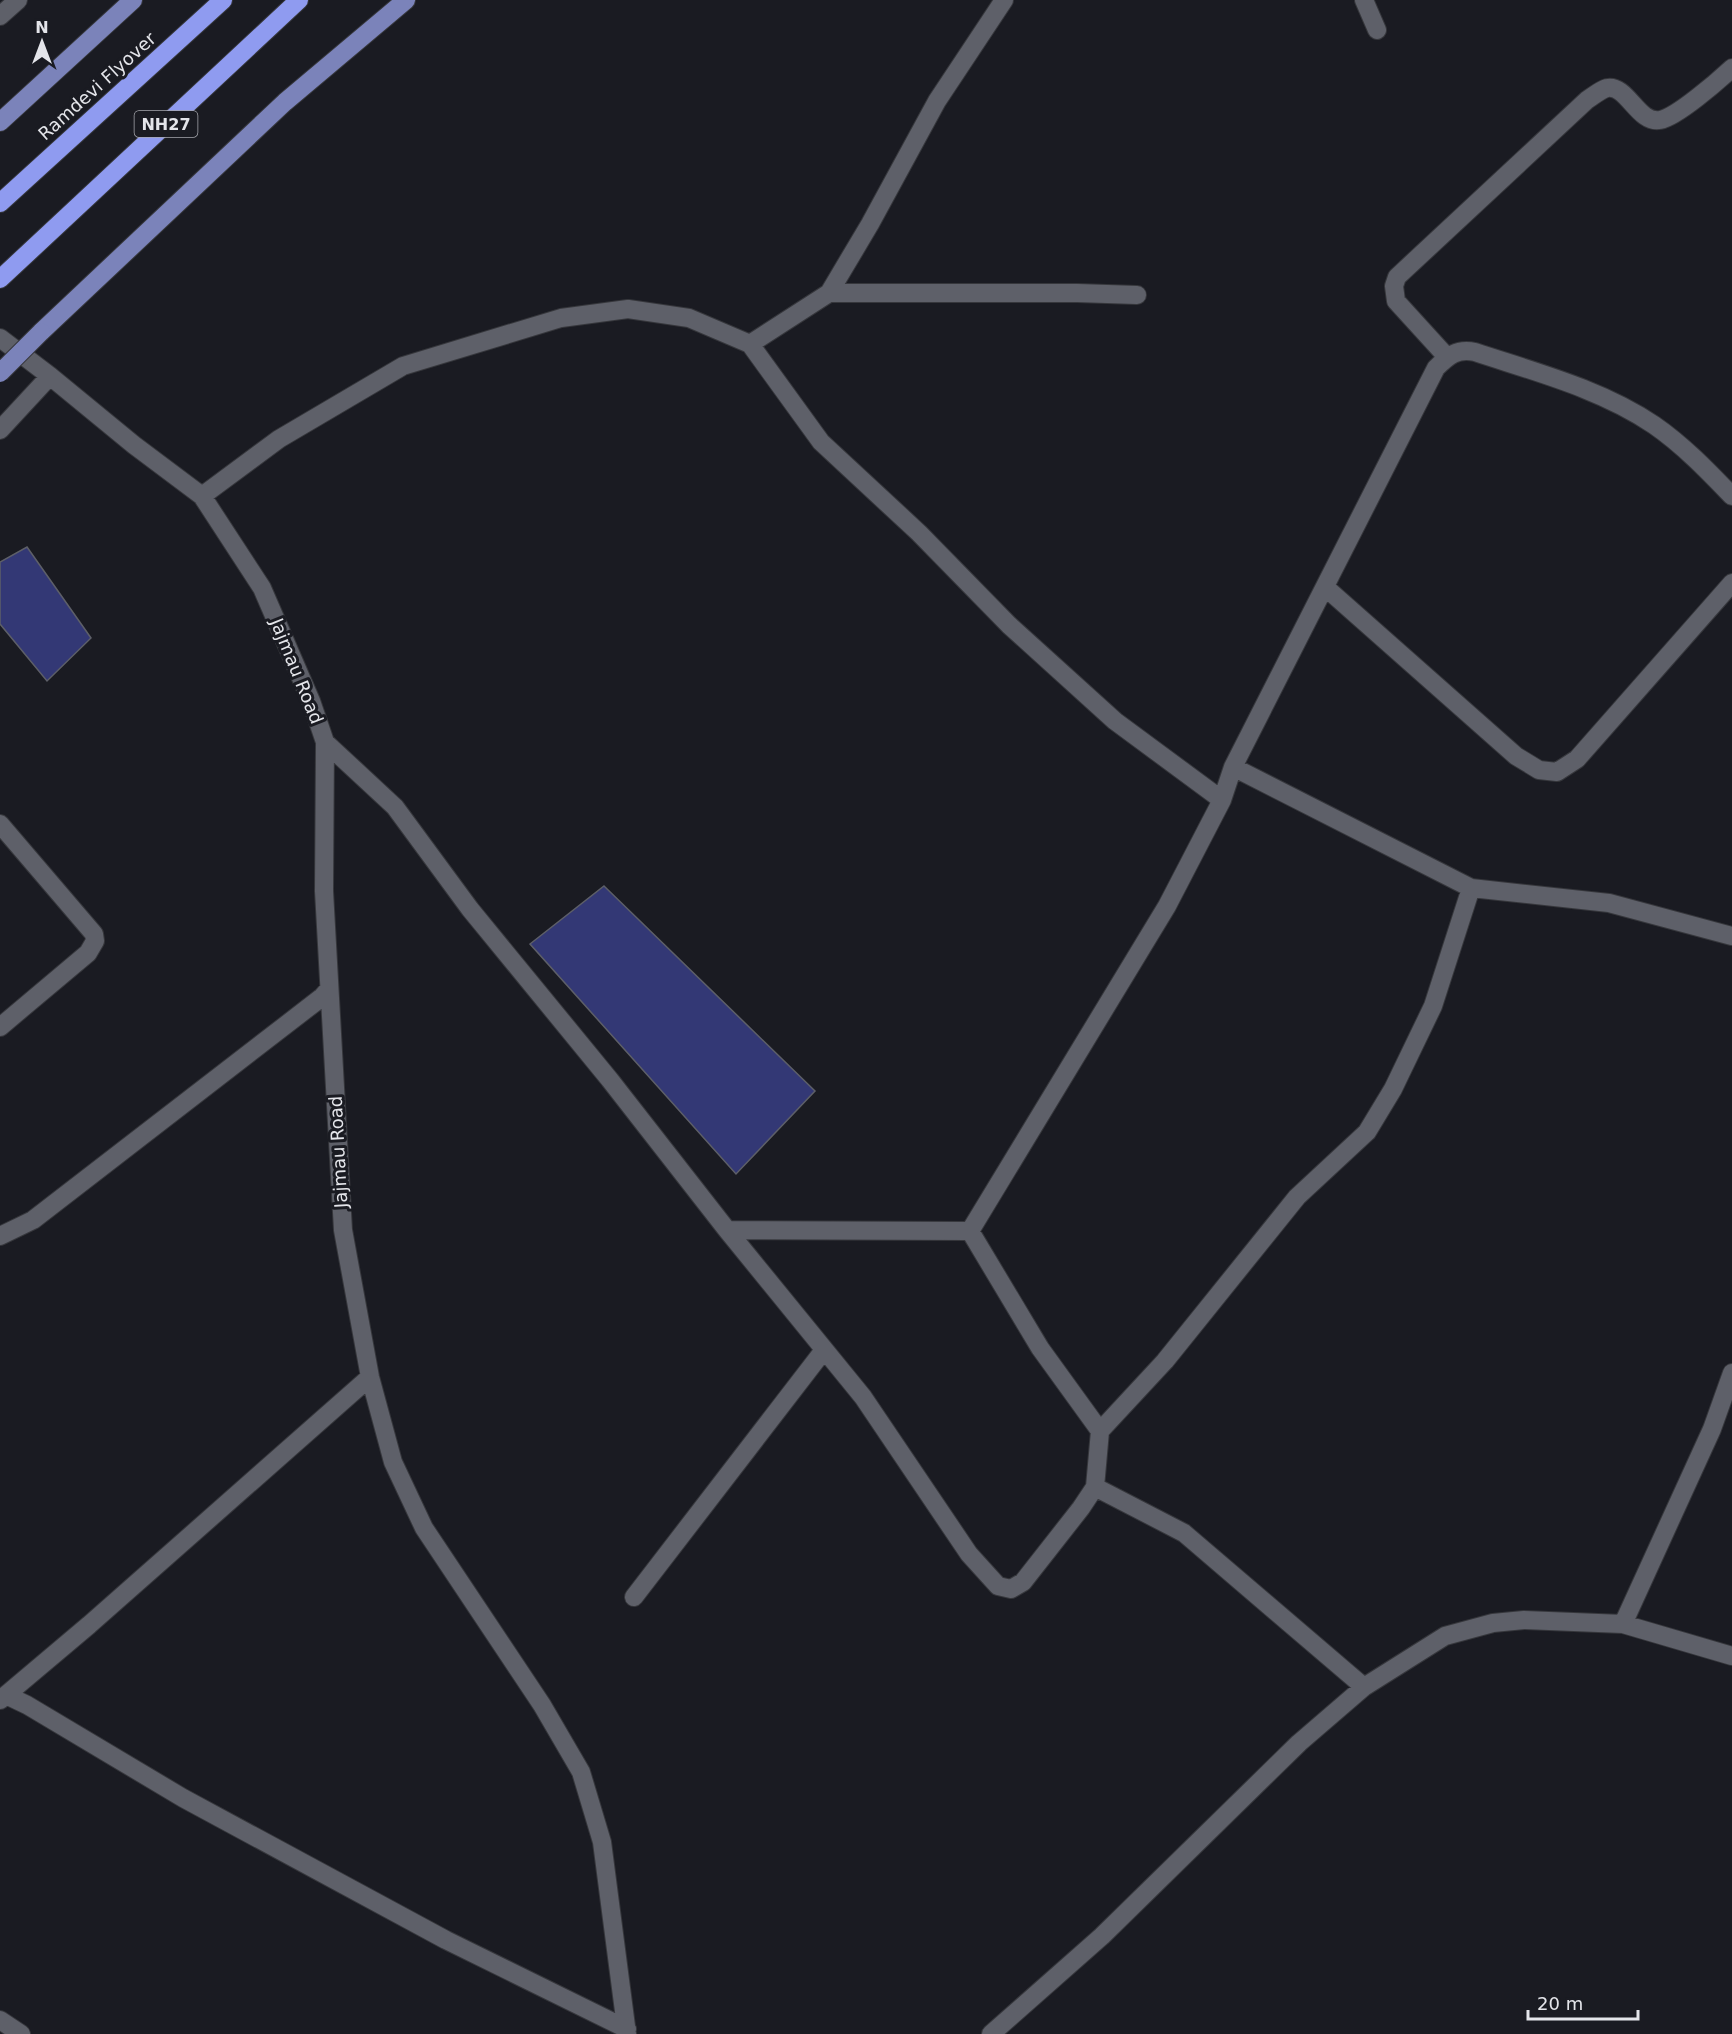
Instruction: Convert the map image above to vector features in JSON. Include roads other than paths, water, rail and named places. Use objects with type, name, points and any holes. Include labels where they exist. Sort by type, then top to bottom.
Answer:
[{"type":"highway","name":"Ramdevi Flyover","points":[[0,203],[223,0]]},
{"type":"highway","name":"NH27","points":[[0,279],[299,0]]},
{"type":"main road","points":[[0,122],[133,0]]},
{"type":"main road","points":[[0,373],[285,102],[406,0]]},
{"type":"street","points":[[0,16],[18,0]]},
{"type":"street","points":[[750,344],[828,293],[870,224],[937,101],[1004,0]]},
{"type":"street","points":[[1364,0],[1377,30]]},
{"type":"street","points":[[1447,357],[1396,301],[1394,286],[1397,277],[1587,100],[1606,88],[1617,89],[1648,118],[1658,120],[1668,117],[1711,87],[1732,68]]},
{"type":"street","points":[[828,293],[1077,293],[1137,296]]},
{"type":"street","points":[[202,496],[279,439],[403,366],[561,318],[628,309],[689,318],[750,344],[821,442],[919,534],[1009,625],[1115,721],[1222,800]]},
{"type":"street","name":"Jajmau Road","points":[[0,338],[202,496],[262,588],[311,701],[325,742],[324,891],[343,1230],[369,1377],[393,1462],[424,1528],[542,1705],[581,1772],[602,1842],[627,2032]]},
{"type":"street","points":[[970,1231],[1167,906],[1222,800],[1233,767],[1324,587],[1436,368],[1447,357],[1464,349],[1601,396],[1654,425],[1701,464],[1732,496]]},
{"type":"street","points":[[0,429],[50,376]]},
{"type":"street","points":[[1324,587],[1516,756],[1539,770],[1557,772],[1577,759],[1732,582]]},
{"type":"street","points":[[325,742],[395,807],[470,909],[863,1397],[969,1554],[998,1586],[1011,1589],[1023,1581],[1095,1487],[1100,1431],[1165,1361],[1297,1197],[1367,1132],[1393,1089],[1433,1006],[1471,888]]},
{"type":"street","points":[[1233,767],[1471,888],[1610,903],[1732,936]]},
{"type":"street","points":[[0,824],[94,934],[95,941],[88,953],[0,1027]]},
{"type":"street","points":[[0,1236],[33,1220],[322,997],[329,989]]},
{"type":"street","points":[[727,1230],[970,1231]]},
{"type":"street","points":[[970,1231],[1040,1348],[1100,1431]]},
{"type":"street","points":[[634,1597],[824,1350]]},
{"type":"street","points":[[1623,1624],[1712,1429],[1732,1373]]},
{"type":"street","points":[[369,1377],[3,1698],[436,1935],[627,2032]]},
{"type":"street","points":[[1095,1487],[1184,1533],[1364,1687]]},
{"type":"street","points":[[991,2034],[1102,1935],[1299,1743],[1364,1687],[1445,1636],[1492,1623],[1524,1620],[1623,1624],[1732,1656]]},
{"type":"street","points":[[0,2020],[21,2034]]}]
